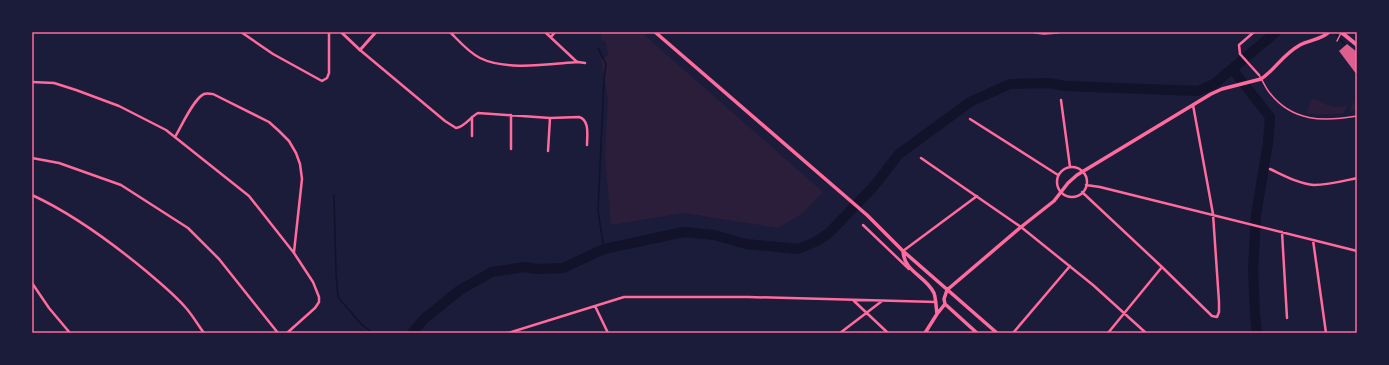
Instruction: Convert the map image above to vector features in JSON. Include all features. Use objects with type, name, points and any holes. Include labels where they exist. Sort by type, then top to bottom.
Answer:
[{"type":"main road","points":[[655,32],[867,215],[903,251],[997,333]]},
{"type":"main road","points":[[1035,32],[1044,34],[1058,32]]},
{"type":"main road","points":[[1341,32],[1357,45]]},
{"type":"main road","points":[[977,333],[945,304],[944,299],[947,290],[1054,201],[1068,183],[1082,171],[1193,104],[1222,89],[1254,81],[1267,75],[1288,52],[1301,44],[1328,33]]},
{"type":"main road","points":[[903,251],[904,260],[910,269],[934,292],[937,314]]},
{"type":"main road","points":[[925,333],[945,304]]},
{"type":"street","points":[[241,32],[273,54],[322,81],[327,78],[330,73],[329,32]]},
{"type":"street","points":[[341,32],[360,50],[452,126],[459,128],[472,116],[478,113],[550,118],[579,117],[584,119],[587,126],[587,145]]},
{"type":"street","points":[[360,50],[376,32]]},
{"type":"street","points":[[450,32],[467,49],[480,58],[494,63],[509,66],[578,62],[585,63]]},
{"type":"street","points":[[546,32],[578,62]]},
{"type":"street","points":[[551,37],[555,32]]},
{"type":"street","points":[[1254,32],[1239,45],[1240,54],[1260,77]]},
{"type":"street","points":[[32,82],[54,83],[119,106],[166,130],[249,196],[294,253],[313,282],[319,297],[319,302],[315,308],[287,333]]},
{"type":"street","points":[[175,137],[194,103],[206,93],[214,94],[269,122],[279,130],[289,141],[296,153],[300,164],[302,178],[294,253]]},
{"type":"street","points":[[1061,100],[1070,167]]},
{"type":"street","points":[[1082,192],[1212,316],[1217,317],[1219,312],[1219,302],[1212,214],[1193,104]]},
{"type":"street","points":[[510,149],[511,115]]},
{"type":"street","points":[[472,116],[472,136]]},
{"type":"street","points":[[548,151],[550,118]]},
{"type":"street","points":[[970,119],[1058,175]]},
{"type":"street","points":[[32,158],[58,163],[122,185],[188,228],[219,259],[278,333]]},
{"type":"street","points":[[921,158],[1021,227],[1070,266],[1146,333]]},
{"type":"street","points":[[1070,167],[1077,168],[1082,171],[1086,180],[1086,185],[1078,196],[1068,196],[1061,192],[1057,186],[1057,181],[1058,175],[1064,169],[1070,167]]},
{"type":"street","points":[[1270,169],[1290,178],[1313,185],[1357,178]]},
{"type":"street","points":[[1086,185],[1212,214],[1357,251]]},
{"type":"street","points":[[32,195],[48,202],[90,228],[133,260],[182,304],[204,333]]},
{"type":"street","points":[[903,251],[977,196]]},
{"type":"street","points":[[863,225],[910,269]]},
{"type":"street","points":[[1282,232],[1287,318]]},
{"type":"street","points":[[1313,240],[1326,333]]},
{"type":"street","points":[[1012,333],[1070,266]]},
{"type":"street","points":[[1108,333],[1162,267]]},
{"type":"street","points":[[32,283],[49,308],[70,333]]},
{"type":"street","points":[[508,333],[624,297],[748,297],[936,302]]},
{"type":"street","points":[[854,301],[888,333]]},
{"type":"street","points":[[840,333],[882,301]]},
{"type":"street","points":[[595,306],[608,333]]},
{"type":"lane","points":[[1337,40],[1341,32]]},
{"type":"lane","points":[[1260,77],[1268,91],[1277,101],[1288,109],[1304,117],[1330,120],[1357,116]]},
{"type":"shaded area","points":[[601,32],[641,32],[823,192],[802,214],[778,228],[684,213],[611,225],[605,157],[608,99],[601,60],[608,55],[606,42],[601,40]]},
{"type":"shaded area","points":[[1313,98],[1334,107],[1347,105],[1344,113],[1306,113]]},
{"type":"shaded area","points":[[1357,100],[1357,110],[1350,112],[1352,104]]},
{"type":"building","points":[[1347,44],[1357,52],[1357,75],[1339,51]]},
{"type":"waterway","points":[[412,333],[424,319],[460,290],[492,272],[525,267],[536,269],[563,268],[604,249],[684,232],[714,235],[746,244],[798,249],[817,241],[829,233],[874,186],[899,154],[970,102],[1010,84],[1049,83],[1065,86],[1198,91],[1214,84],[1276,32]]},
{"type":"waterway","points":[[1334,32],[1347,47]]},
{"type":"waterway","points":[[598,48],[606,64],[598,211],[604,249]]},
{"type":"waterway","points":[[1233,70],[1270,117],[1268,143],[1256,215],[1253,269],[1257,333]]},
{"type":"waterway","points":[[334,195],[338,297],[361,324],[373,333]]}]
